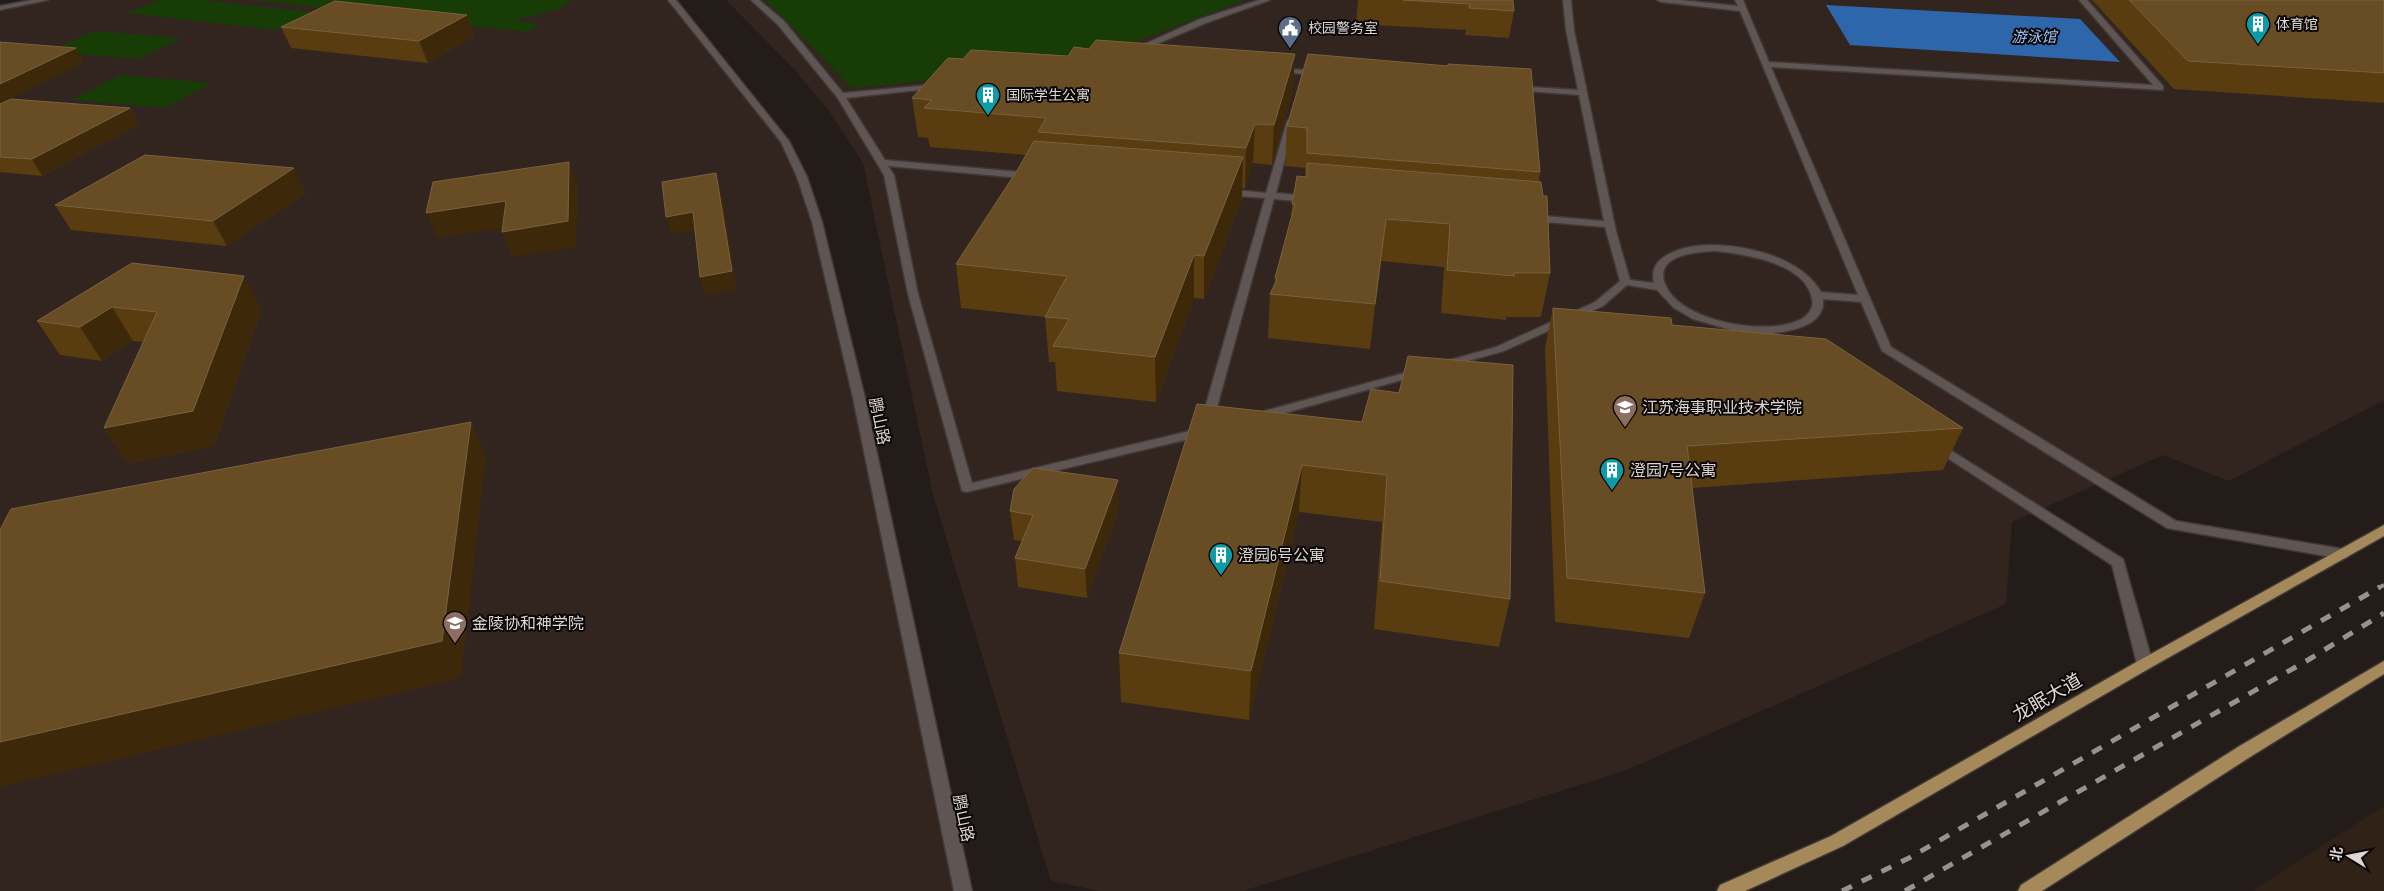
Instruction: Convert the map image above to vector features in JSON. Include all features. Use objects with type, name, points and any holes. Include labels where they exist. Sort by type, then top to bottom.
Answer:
[{"type":"main road","name":"龙眠大道","points":[[1726,891],[1838,841],[2145,664],[2384,530]]},
{"type":"main road","points":[[2027,891],[2235,757],[2384,667]]},
{"type":"street","points":[[0,8],[44,0]]},
{"type":"street","name":"鹏山路","points":[[672,0],[785,141],[802,177],[817,222],[861,407],[963,891]]},
{"type":"street","points":[[755,0],[781,23],[841,96],[889,175],[913,294],[967,488],[1209,430],[1294,110]]},
{"type":"street","points":[[1135,60],[1125,57],[1203,21],[1266,0]]},
{"type":"street","points":[[1567,0],[1570,30],[1610,224],[1625,282]]},
{"type":"street","points":[[1661,0],[1741,4],[1886,349],[2172,526],[2343,554]]},
{"type":"street","points":[[1766,64],[2160,88],[2083,0]]},
{"type":"street","points":[[1265,69],[1303,77],[1324,74]]},
{"type":"street","points":[[841,96],[948,85]]},
{"type":"street","points":[[1504,87],[1583,93]]},
{"type":"street","points":[[882,163],[1047,177]]},
{"type":"street","points":[[1212,191],[1319,200]]},
{"type":"street","points":[[1523,217],[1610,224]]},
{"type":"street","points":[[1715,248],[1741,250],[1768,257],[1790,268],[1808,281],[1818,295],[1817,309],[1808,320],[1789,328],[1763,331],[1736,328],[1710,322],[1687,312],[1670,300],[1659,287],[1657,274],[1662,263],[1674,254],[1715,248]]},
{"type":"street","points":[[1243,421],[1500,349],[1599,304],[1625,282],[1659,287]]},
{"type":"street","points":[[1818,295],[1865,299]]},
{"type":"street","points":[[1763,331],[1790,350]]},
{"type":"street","points":[[1922,435],[2118,562],[2145,664]]},
{"type":"shaded area","name":"金陵协和神学院","points":[[44,0],[672,0],[785,141],[817,222],[963,891],[0,891],[0,8]]},
{"type":"shaded area","name":"江苏海事职业技术学院","points":[[726,0],[2384,0],[2384,400],[2229,481],[2163,455],[2012,522],[2006,604],[1624,771],[1243,891],[1101,891],[1051,881],[933,495],[863,163],[830,112],[794,69]]},
{"type":"shaded area","points":[[2384,806],[2384,891],[2252,891]]},
{"type":"green space","points":[[159,0],[202,0],[312,12],[275,30],[127,13]]},
{"type":"green space","points":[[255,0],[572,0],[559,9],[515,20],[540,24],[528,32]]},
{"type":"green space","points":[[765,0],[1244,0],[1104,54],[1016,72],[852,88]]},
{"type":"green space","points":[[94,31],[182,38],[138,59],[48,52]]},
{"type":"green space","points":[[120,75],[212,83],[166,108],[72,100]]},
{"type":"water","name":"游泳馆","points":[[1826,5],[2080,19],[2120,62],[1850,45]]},
{"type":"building","points":[[1403,0],[1513,0],[1514,11],[1469,8],[1470,4]]},
{"type":"building","name":"体育馆","points":[[2129,0],[2384,0],[2384,73],[2188,61]]},
{"type":"building","points":[[335,1],[467,15],[419,41],[281,27]]},
{"type":"building","points":[[1096,40],[1295,54],[1274,125],[1255,124],[1246,148],[1038,132],[1046,118],[924,108],[932,100],[912,98],[948,58],[963,59],[971,50],[1068,56],[1074,47],[1089,49]]},
{"type":"building","points":[[0,42],[76,48],[0,84]]},
{"type":"building","points":[[1308,54],[1448,66],[1448,64],[1531,69],[1540,172],[1307,153],[1307,128],[1287,126]]},
{"type":"building","points":[[11,99],[130,108],[32,159],[0,157],[0,104]]},
{"type":"building","points":[[1034,141],[1243,157],[1204,256],[1194,255],[1155,357],[1053,346],[1069,319],[1045,317],[1067,276],[956,264]]},
{"type":"building","points":[[145,155],[294,168],[213,221],[55,205]]},
{"type":"building","points":[[569,162],[568,221],[502,232],[506,201],[426,213],[433,182]]},
{"type":"building","points":[[1307,163],[1541,182],[1543,196],[1547,196],[1550,273],[1514,273],[1514,276],[1447,270],[1450,224],[1386,219],[1375,304],[1270,294],[1277,279],[1275,278],[1295,204],[1292,204],[1297,176],[1307,177]]},
{"type":"building","points":[[716,173],[732,271],[700,277],[693,212],[666,217],[662,182]]},
{"type":"building","points":[[132,263],[244,276],[193,411],[104,428],[157,312],[112,307],[80,327],[37,321]]},
{"type":"building","points":[[1553,308],[1671,318],[1672,325],[1826,339],[1963,428],[1687,446],[1705,593],[1567,578]]},
{"type":"building","name":"澄园6号公寓","points":[[1408,356],[1513,365],[1510,599],[1380,581],[1387,475],[1302,465],[1251,671],[1119,653],[1197,404],[1362,422],[1371,389],[1399,393]]},
{"type":"building","points":[[471,422],[442,641],[0,742],[0,530],[11,509]]},
{"type":"building","points":[[1033,468],[1118,480],[1085,569],[1015,558],[1033,515],[1010,511],[1014,489]]},
{"type":"railway","points":[[2380,587],[2384,585]]},
{"type":"railway","points":[[1842,891],[1909,858],[2380,587]]},
{"type":"railway","points":[[1905,891],[2308,660],[2384,613]]},
{"type":"place","name":"体育馆","points":[[2258,45]]},
{"type":"place","name":"校园警务室","points":[[1290,49]]},
{"type":"place","name":"国际学生公寓","points":[[988,116]]},
{"type":"place","name":"江苏海事职业技术学院","points":[[1625,428]]},
{"type":"place","name":"澄园7号公寓","points":[[1612,491]]},
{"type":"place","name":"澄园6号公寓","points":[[1221,576]]},
{"type":"place","name":"金陵协和神学院","points":[[455,644]]}]
